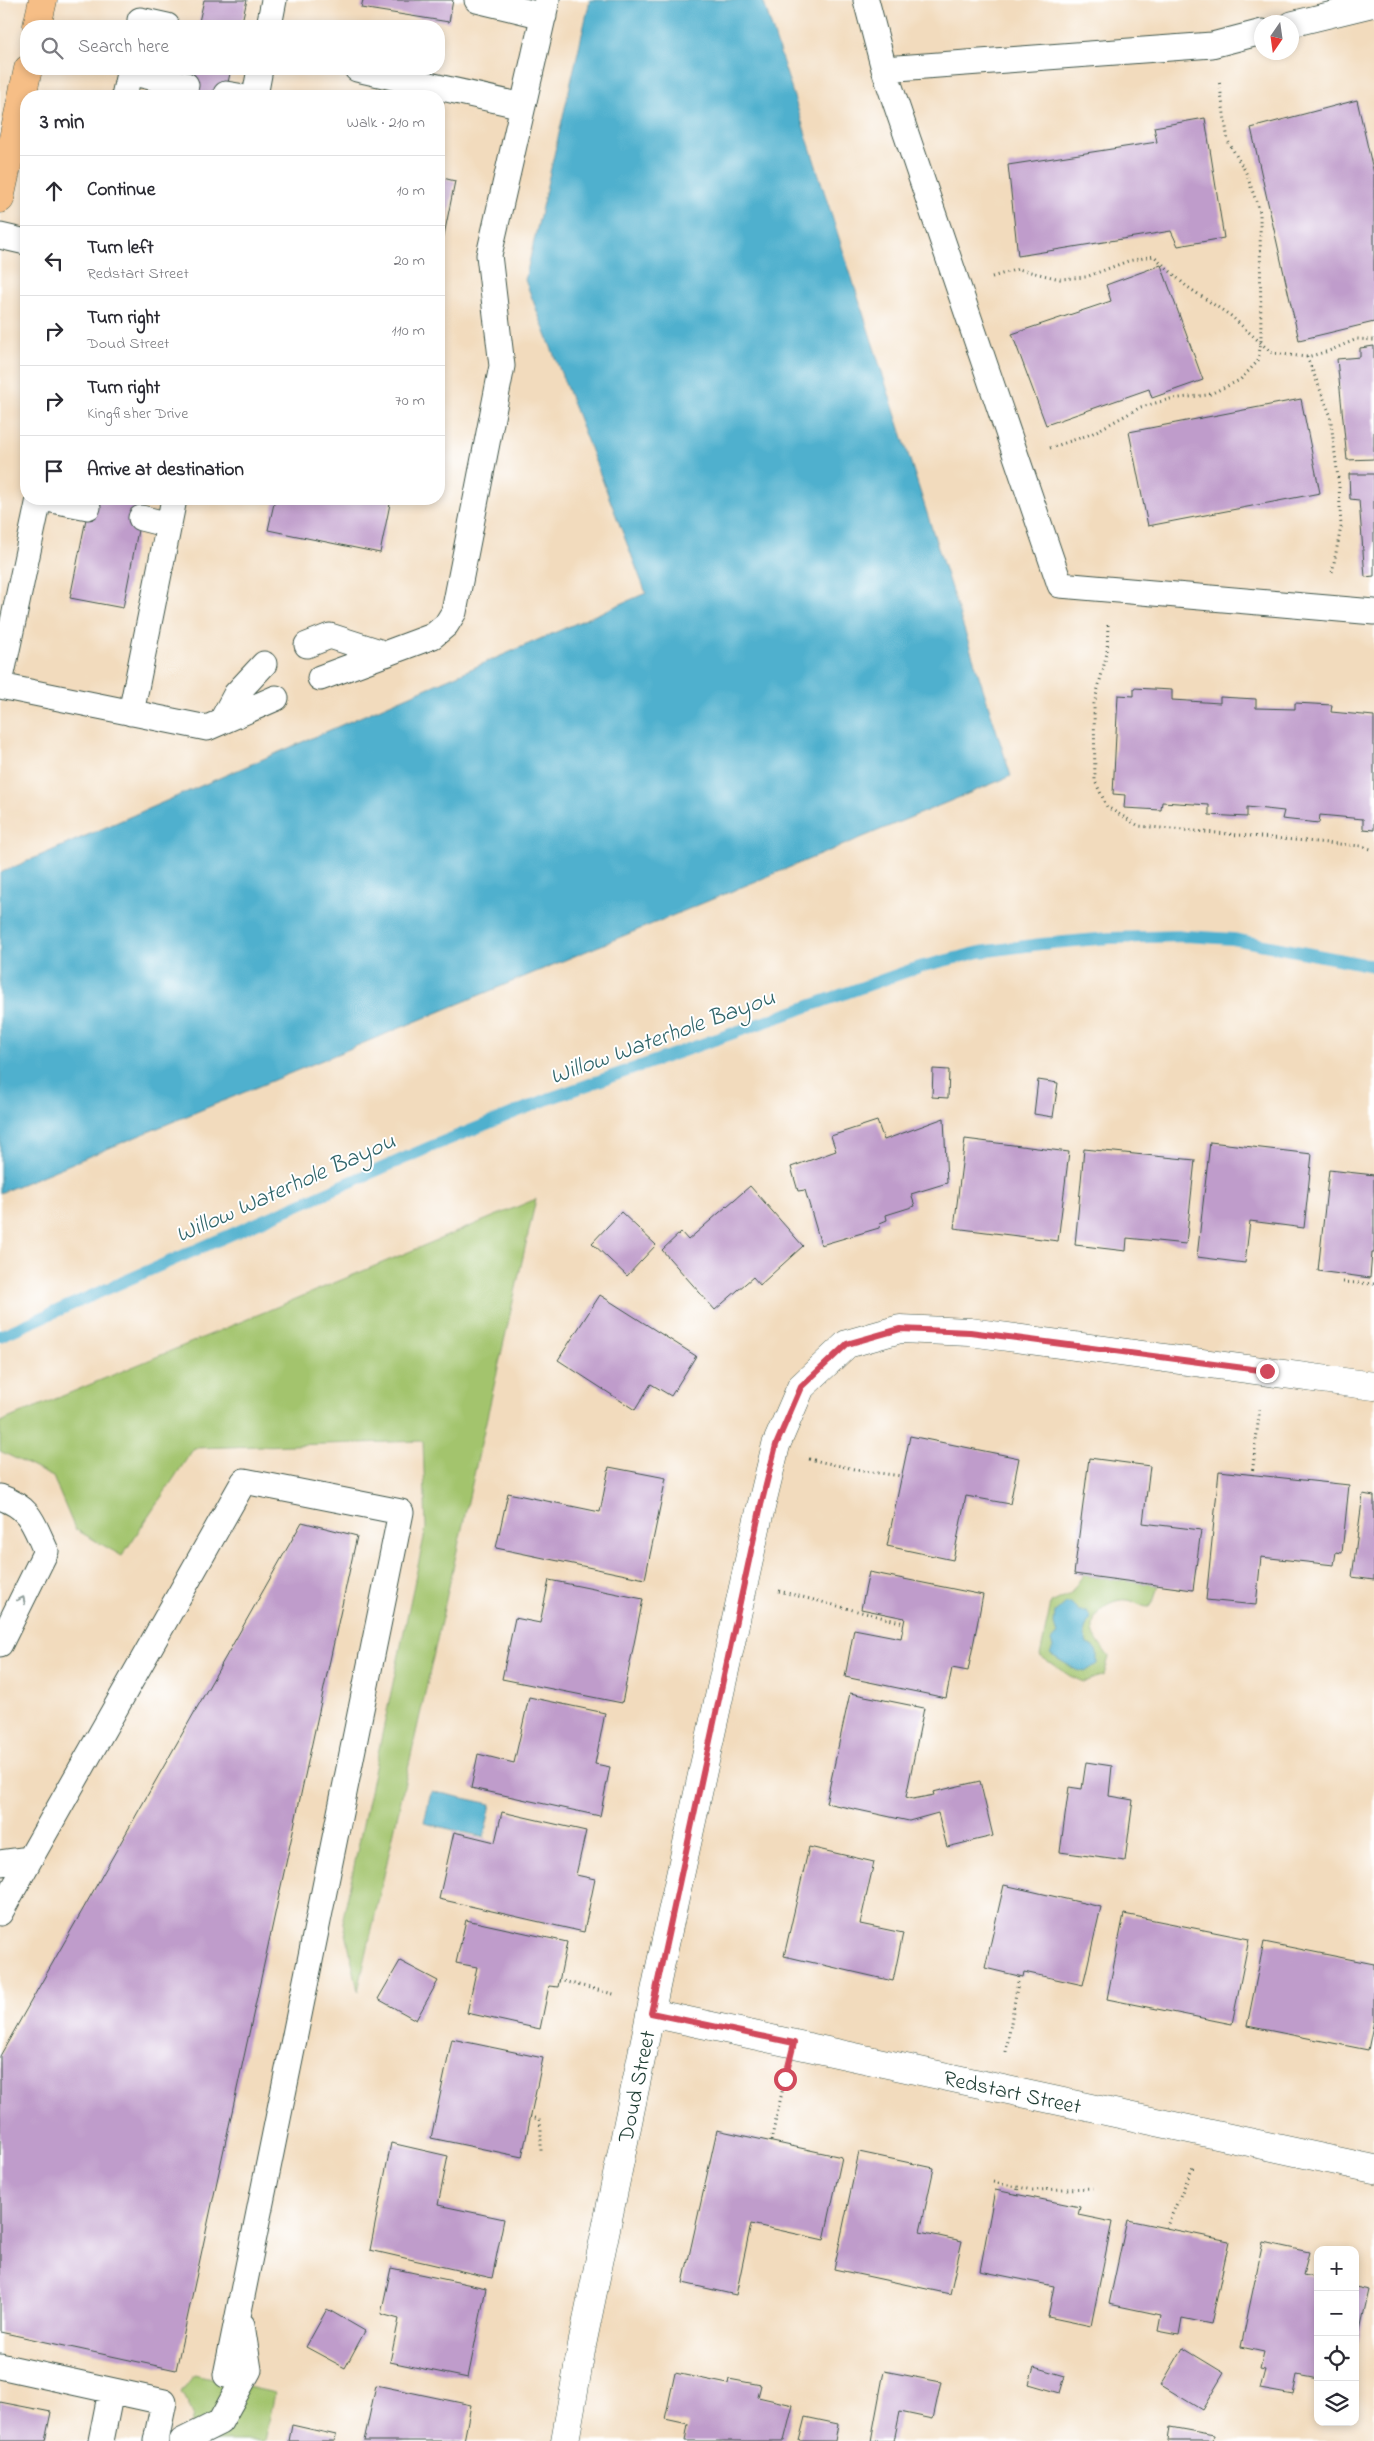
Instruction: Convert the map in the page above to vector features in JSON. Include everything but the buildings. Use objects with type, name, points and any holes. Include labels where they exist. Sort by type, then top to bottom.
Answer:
[{"type":"highway","points":[[38,20],[43,0]]},
{"type":"highway","points":[[23,90],[27,75]]},
{"type":"highway","points":[[0,199],[20,106]]},
{"type":"street","name":"Doud Street","points":[[565,2441],[584,2336],[652,2008],[744,1583],[774,1451],[801,1387],[847,1344],[900,1329],[970,1332],[1264,1371]]},
{"type":"street","points":[[1264,1371],[1374,1386]]},
{"type":"street","name":"Redstart Street","points":[[652,2008],[794,2043],[1374,2169]]},
{"type":"lane","points":[[270,20],[274,0]]},
{"type":"lane","points":[[320,678],[432,636],[446,625],[454,612],[502,366],[488,255],[545,8],[477,0]]},
{"type":"lane","points":[[866,0],[884,69],[1060,586],[1374,612]]},
{"type":"lane","points":[[1299,22],[1371,3]]},
{"type":"lane","points":[[141,15],[153,20]]},
{"type":"lane","points":[[884,69],[1212,45],[1254,34]]},
{"type":"lane","points":[[125,90],[128,75]]},
{"type":"lane","points":[[148,75],[186,85]]},
{"type":"lane","points":[[256,90],[259,75]]},
{"type":"lane","points":[[384,75],[523,106]]},
{"type":"lane","points":[[0,236],[20,241]]},
{"type":"lane","points":[[38,505],[0,684],[206,728],[276,698]]},
{"type":"lane","points":[[78,505],[88,507]]},
{"type":"lane","points":[[132,712],[173,505]]},
{"type":"lane","points":[[141,518],[169,525]]},
{"type":"lane","points":[[307,645],[330,636],[386,654]]},
{"type":"lane","points":[[221,722],[236,694],[264,664]]},
{"type":"lane","points":[[0,1913],[244,1481],[401,1512],[226,2375]]},
{"type":"lane","points":[[0,1497],[18,1503],[32,1520],[46,1551],[0,1644]]},
{"type":"lane","points":[[0,1863],[30,1859]]},
{"type":"lane","points":[[182,2441],[220,2422],[249,2370],[240,2309]]},
{"type":"lane","points":[[0,2366],[164,2402],[156,2441]]},
{"type":"lane","points":[[101,2441],[111,2391]]},
{"type":"path","points":[[1017,459],[1091,434],[1141,407],[1170,399],[1208,395],[1240,380],[1258,361],[1260,342],[1260,212],[1246,173],[1228,141],[1212,45]]},
{"type":"path","points":[[958,286],[1018,269],[1060,279],[1086,277],[1128,261],[1154,256],[1186,286],[1231,316],[1272,353],[1307,357],[1329,351],[1357,339],[1374,340]]},
{"type":"path","points":[[1307,357],[1330,414],[1339,486],[1341,526],[1326,608]]},
{"type":"path","points":[[1109,617],[1107,653],[1094,704],[1095,781],[1107,807],[1139,826],[1360,846],[1374,850]]},
{"type":"path","points":[[1342,1282],[1374,1284]]},
{"type":"path","points":[[1252,1475],[1264,1371]]},
{"type":"path","points":[[774,1451],[863,1471],[902,1476]]},
{"type":"path","points":[[744,1583],[904,1623]]},
{"type":"path","points":[[1000,2088],[1019,1976]]},
{"type":"path","points":[[559,1980],[652,2008]]},
{"type":"path","points":[[771,2142],[794,2043]]},
{"type":"path","points":[[530,2117],[539,2119],[541,2151]]},
{"type":"path","points":[[1166,2228],[1194,2166]]},
{"type":"path","points":[[993,2182],[1033,2190],[1095,2188]]},
{"type":"path","points":[[1017,2195],[1018,2187]]},
{"type":"green space","points":[[536,1199],[358,1991],[343,1918],[426,1528],[423,1441],[194,1448],[122,1556],[75,1529],[53,1477],[0,1451],[0,1422]]},
{"type":"green space","points":[[1083,1575],[1158,1585],[1154,1600],[1149,1607],[1127,1600],[1120,1600],[1107,1605],[1097,1614],[1094,1620],[1094,1634],[1109,1657],[1104,1675],[1083,1682],[1070,1676],[1040,1656],[1051,1603],[1070,1594]]},
{"type":"green space","points":[[194,2375],[275,2393],[265,2441],[188,2441],[194,2415],[181,2392]]},
{"type":"water","points":[[590,0],[763,0],[1011,776],[0,1193],[0,873],[646,593],[525,280]]},
{"type":"water","points":[[1065,1603],[1071,1603],[1079,1611],[1087,1611],[1091,1618],[1087,1624],[1085,1637],[1087,1644],[1094,1647],[1097,1653],[1097,1664],[1085,1672],[1076,1670],[1050,1654],[1053,1647],[1051,1641],[1057,1634],[1054,1624],[1055,1612]]},
{"type":"water","points":[[431,1791],[491,1804],[484,1837],[424,1823]]},
{"type":"waterway","name":"Willow Waterhole Bayou","points":[[0,1336],[430,1147],[548,1099],[919,967],[980,952],[1041,944],[1110,938],[1186,936],[1233,939],[1374,966]]},
{"type":"route","points":[[785,2079],[794,2043],[651,2013],[761,1505],[776,1445],[801,1387],[847,1344],[900,1329],[970,1332],[1267,1371]]}]
